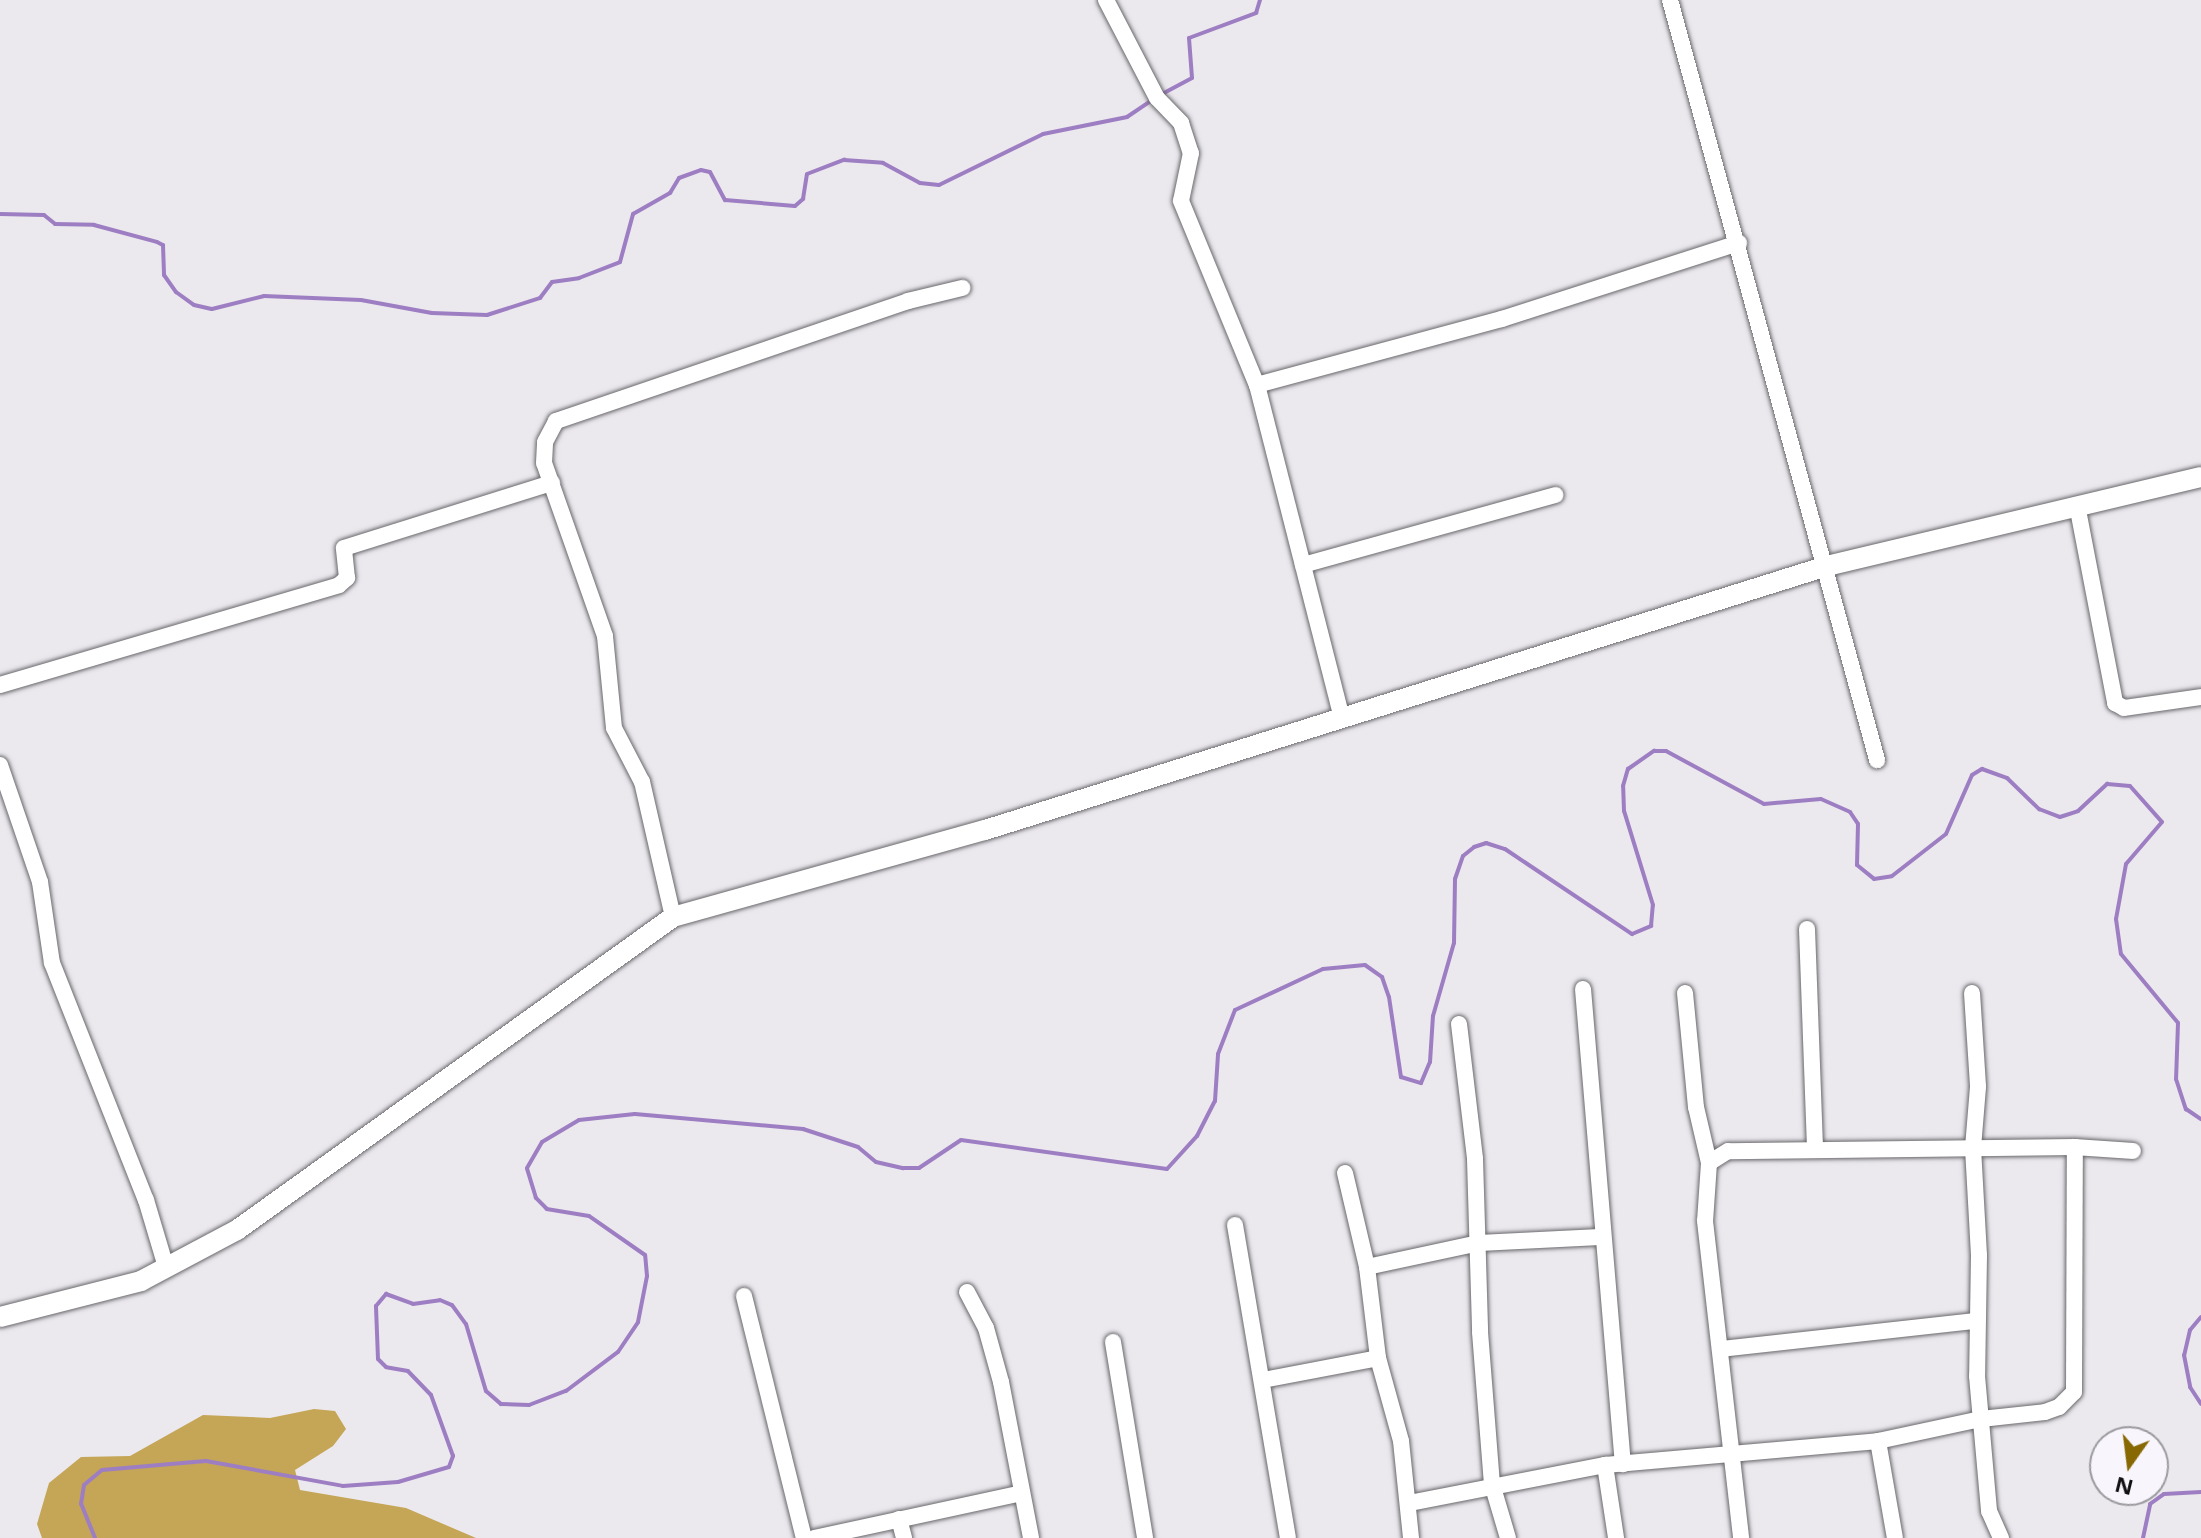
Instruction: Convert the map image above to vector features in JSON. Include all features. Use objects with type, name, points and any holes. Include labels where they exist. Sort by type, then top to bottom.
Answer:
[{"type":"street","points":[[1106,0],[1157,98],[1181,123],[1191,153],[1181,201],[1257,385],[1342,718]]},
{"type":"street","points":[[1670,0],[1827,566],[1877,760]]},
{"type":"street","points":[[1257,385],[1502,319],[1739,243]]},
{"type":"street","points":[[673,917],[642,782],[612,720],[605,636],[544,463],[545,442],[556,421],[880,310],[962,288]]},
{"type":"street","points":[[0,1317],[141,1281],[237,1230],[673,917],[985,830],[1827,566],[2078,510],[2201,477]]},
{"type":"street","points":[[0,685],[339,585],[347,578],[344,548],[552,483]]},
{"type":"street","points":[[1303,565],[1555,495]]},
{"type":"street","points":[[2078,510],[2115,703],[2124,708],[2201,697]]},
{"type":"street","points":[[0,765],[40,882],[52,963],[146,1200],[166,1267]]},
{"type":"street","points":[[1807,929],[1815,1150]]},
{"type":"street","points":[[1583,989],[1600,1237],[1610,1276],[1623,1464]]},
{"type":"street","points":[[1685,993],[1696,1107],[1709,1163],[1705,1221],[1721,1349],[1728,1455],[1741,1538]]},
{"type":"street","points":[[1972,993],[1978,1087],[1973,1148],[1979,1255],[1974,1321],[1989,1511],[2001,1538]]},
{"type":"street","points":[[1459,1024],[1475,1159],[1480,1332],[1492,1484],[1508,1538]]},
{"type":"street","points":[[1709,1163],[1728,1151],[2075,1147],[2133,1151]]},
{"type":"street","points":[[1409,1503],[1492,1484],[1605,1465],[1878,1441],[1981,1419],[2045,1412],[2059,1407],[2074,1392],[2075,1147]]},
{"type":"street","points":[[1345,1173],[1367,1267],[1378,1358],[1399,1426],[1411,1538]]},
{"type":"street","points":[[1235,1225],[1263,1380],[1263,1411],[1288,1538]]},
{"type":"street","points":[[1367,1267],[1479,1243],[1600,1237]]},
{"type":"street","points":[[967,1292],[986,1328],[1001,1382],[1031,1538]]},
{"type":"street","points":[[744,1296],[804,1538]]},
{"type":"street","points":[[1721,1349],[1974,1321]]},
{"type":"street","points":[[1113,1342],[1145,1538]]},
{"type":"street","points":[[1263,1380],[1378,1358]]},
{"type":"street","points":[[1878,1441],[1895,1538]]},
{"type":"street","points":[[1605,1465],[1616,1538]]},
{"type":"street","points":[[814,1538],[1022,1493]]},
{"type":"street","points":[[899,1519],[904,1538]]},
{"type":"shaded area","points":[[314,1409],[335,1411],[346,1429],[333,1446],[295,1470],[300,1490],[406,1508],[476,1538],[42,1538],[37,1524],[49,1483],[81,1457],[130,1456],[203,1415],[270,1418]]},
{"type":"waterway","points":[[1162,94],[1192,78],[1189,38],[1256,13],[1260,0]]},
{"type":"waterway","points":[[0,214],[44,215],[55,224],[94,225],[157,242],[163,245],[164,275],[176,292],[194,305],[212,309],[264,296],[361,300],[432,313],[487,315],[540,298],[552,282],[579,278],[620,262],[633,214],[670,193],[679,178],[701,170],[710,172],[725,200],[795,206],[803,199],[807,174],[844,160],[883,163],[920,183],[939,185],[1043,134],[1127,117],[1149,102]]},
{"type":"waterway","points":[[95,1538],[81,1504],[84,1485],[102,1470],[206,1461],[343,1486],[398,1482],[449,1467],[453,1456],[431,1395],[408,1371],[386,1367],[378,1359],[376,1306],[386,1294],[413,1304],[440,1300],[452,1305],[466,1324],[486,1391],[501,1404],[529,1405],[566,1391],[618,1352],[638,1322],[647,1276],[645,1255],[589,1216],[547,1209],[536,1198],[527,1168],[542,1142],[579,1120],[635,1114],[803,1129],[858,1147],[876,1162],[903,1168],[919,1168],[961,1140],[1167,1169],[1197,1136],[1215,1101],[1218,1054],[1235,1010],[1323,969],[1365,965],[1382,977],[1389,997],[1401,1077],[1421,1083],[1430,1062],[1433,1016],[1454,943],[1455,879],[1463,856],[1474,847],[1486,843],[1505,849],[1632,934],[1651,926],[1653,905],[1624,811],[1623,786],[1628,769],[1654,751],[1666,751],[1764,804],[1821,799],[1850,812],[1858,824],[1857,865],[1874,879],[1892,876],[1946,834],[1972,775],[1982,769],[2007,778],[2039,809],[2060,817],[2078,811],[2107,784],[2130,786],[2162,822],[2126,864],[2116,919],[2121,954],[2178,1023],[2176,1079],[2186,1109],[2201,1119]]},
{"type":"waterway","points":[[2201,1317],[2190,1330],[2184,1355],[2190,1387],[2201,1404]]},
{"type":"waterway","points":[[2143,1538],[2150,1504],[2164,1494],[2201,1492]]}]
